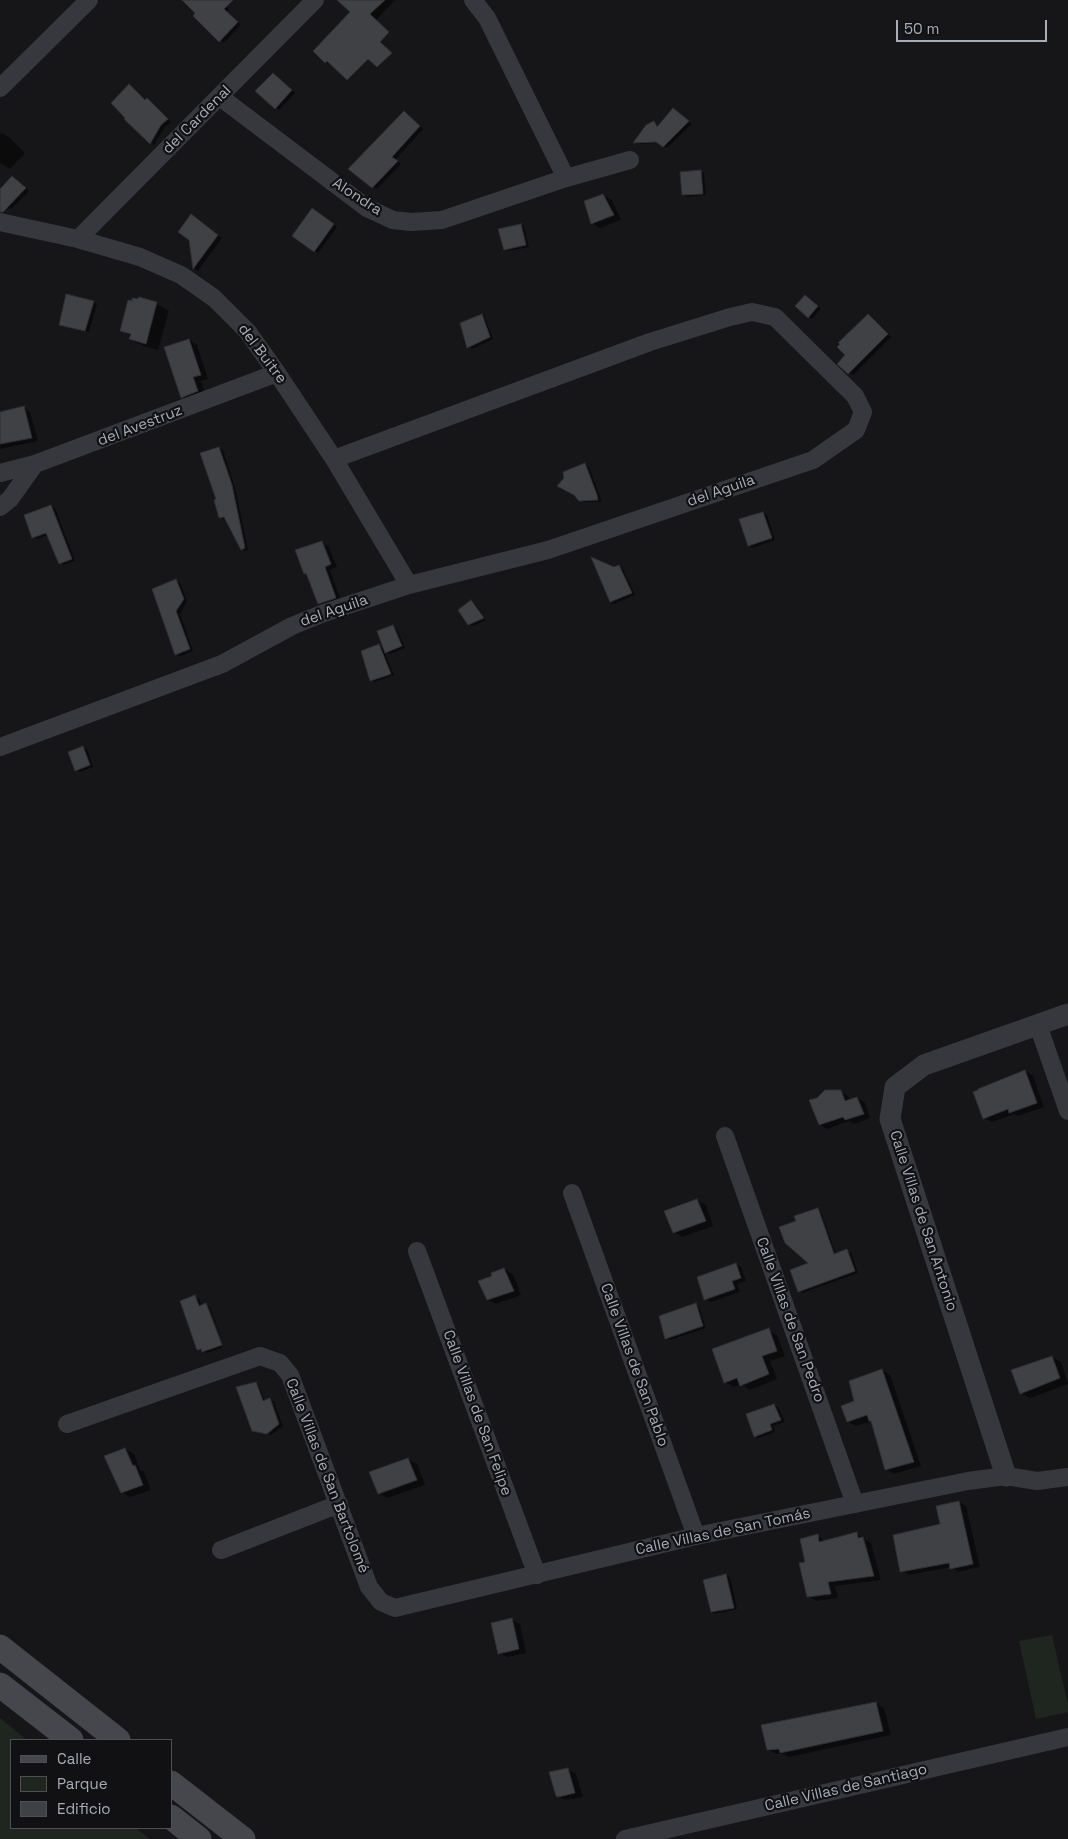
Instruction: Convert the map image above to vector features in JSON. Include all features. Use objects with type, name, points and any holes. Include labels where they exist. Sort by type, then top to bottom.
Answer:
[{"type":"main road","points":[[0,1647],[117,1739]]},
{"type":"main road","points":[[0,1685],[70,1739]]},
{"type":"main road","points":[[172,1784],[243,1839]]},
{"type":"main road","points":[[172,1819],[199,1839]]},
{"type":"street","points":[[0,88],[89,0]]},
{"type":"street","name":"del Cardenal","points":[[78,239],[314,0]]},
{"type":"street","points":[[473,0],[487,18],[566,178]]},
{"type":"street","name":"Alondra","points":[[220,96],[367,208],[393,220],[411,222],[442,220],[566,178],[630,160]]},
{"type":"street","name":"del Buitre","points":[[0,222],[78,239],[140,257],[181,275],[214,298],[248,332],[277,373],[334,459],[409,585]]},
{"type":"street","name":"del Aguila","points":[[0,747],[222,664],[292,626],[409,585],[548,550],[813,460],[856,430],[863,412],[855,396],[775,317],[752,312],[650,342],[334,459]]},
{"type":"street","name":"del Avestruz","points":[[0,473],[35,464],[277,373]]},
{"type":"street","points":[[0,507],[10,499],[35,464]]},
{"type":"street","name":"Calle Villas de San Antonio","points":[[1006,1476],[890,1119],[895,1087],[924,1065],[1068,1014]]},
{"type":"street","points":[[1038,1025],[1068,1111]]},
{"type":"street","name":"Calle Villas de San Pedro","points":[[725,1136],[855,1504]]},
{"type":"street","name":"Calle Villas de San Pablo","points":[[572,1193],[696,1536]]},
{"type":"street","name":"Calle Villas de San Felipe","points":[[417,1251],[537,1575]]},
{"type":"street","name":"Calle Villas de San Bartolomé","points":[[67,1424],[260,1356],[280,1363],[290,1375],[369,1587],[381,1602]]},
{"type":"street","name":"Calle Villas de San Tomás","points":[[381,1602],[395,1608],[696,1536],[968,1481],[1006,1476],[1037,1481],[1068,1477]]},
{"type":"street","points":[[221,1550],[339,1504]]},
{"type":"street","name":"Calle Villas de Santiago","points":[[625,1839],[1068,1737]]},
{"type":"green space","points":[[1052,1635],[1068,1712],[1036,1719],[1019,1641]]},
{"type":"green space","points":[[0,1718],[26,1739],[10,1739],[10,1829],[137,1829],[150,1839],[0,1839]]},
{"type":"building","points":[[182,0],[233,0],[224,9],[238,22],[219,42],[193,16],[195,13]]},
{"type":"building","points":[[337,0],[385,0],[370,14],[389,32],[380,42],[392,53],[377,67],[368,59],[347,80],[313,51],[350,12]]},
{"type":"building","points":[[273,73],[292,90],[275,109],[255,91]]},
{"type":"building","points":[[129,84],[145,100],[147,98],[168,119],[161,125],[150,144],[124,119],[111,103]]},
{"type":"building","points":[[673,108],[689,121],[663,147],[656,142],[633,143],[646,125],[654,121],[657,127]]},
{"type":"building","points":[[404,111],[420,126],[392,157],[398,161],[372,188],[348,169]]},
{"type":"building","points":[[701,170],[703,194],[682,195],[680,172]]},
{"type":"building","points":[[12,176],[26,188],[3,212],[0,212],[0,189]]},
{"type":"building","points":[[603,194],[614,215],[591,224],[584,201]]},
{"type":"building","points":[[312,208],[334,224],[314,252],[292,236]]},
{"type":"building","points":[[191,214],[218,235],[193,269],[189,240],[178,232]]},
{"type":"building","points":[[521,224],[526,245],[504,250],[498,229]]},
{"type":"building","points":[[66,294],[94,301],[85,331],[59,325]]},
{"type":"building","points":[[805,295],[818,306],[808,318],[795,306]]},
{"type":"building","points":[[139,297],[157,302],[146,344],[129,339],[131,334],[120,331],[128,300],[132,301],[132,298],[138,299]]},
{"type":"building","points":[[482,314],[490,337],[467,348],[460,323]]},
{"type":"building","points":[[868,314],[888,334],[848,374],[837,364],[845,355],[837,347],[840,344],[838,343]]},
{"type":"building","points":[[189,339],[201,375],[193,377],[198,391],[181,398],[164,347]]},
{"type":"building","points":[[24,406],[32,438],[0,444],[0,412]]},
{"type":"building","points":[[219,447],[232,485],[245,548],[241,550],[224,517],[219,518],[214,500],[216,499],[200,453]]},
{"type":"building","points":[[585,463],[598,500],[579,501],[574,495],[557,486],[564,478],[563,472]]},
{"type":"building","points":[[51,505],[72,559],[59,564],[46,533],[32,538],[24,515]]},
{"type":"building","points":[[763,512],[772,538],[748,546],[739,519]]},
{"type":"building","points":[[322,541],[331,564],[325,567],[336,598],[318,604],[295,550]]},
{"type":"building","points":[[591,557],[614,567],[619,565],[632,593],[610,602]]},
{"type":"building","points":[[176,579],[184,599],[176,611],[190,649],[175,655],[152,589]]},
{"type":"building","points":[[471,600],[484,618],[468,625],[458,610]]},
{"type":"building","points":[[393,625],[402,646],[385,653],[377,631]]},
{"type":"building","points":[[379,644],[391,674],[370,681],[361,651]]},
{"type":"building","points":[[83,746],[90,765],[75,771],[68,752]]},
{"type":"building","points":[[1025,1070],[1037,1103],[1009,1113],[1008,1109],[983,1119],[973,1092]]},
{"type":"building","points":[[825,1090],[841,1090],[845,1101],[857,1097],[864,1114],[845,1120],[843,1117],[819,1125],[809,1100],[817,1098]]},
{"type":"building","points":[[697,1199],[706,1221],[673,1233],[664,1211]]},
{"type":"building","points":[[818,1208],[834,1254],[847,1249],[855,1271],[798,1292],[790,1270],[808,1263],[785,1243],[779,1227],[796,1221],[794,1216]]},
{"type":"building","points":[[736,1263],[741,1278],[732,1281],[735,1289],[704,1300],[697,1277]]},
{"type":"building","points":[[504,1268],[514,1291],[487,1300],[478,1281],[492,1276],[491,1273]]},
{"type":"building","points":[[195,1295],[199,1306],[206,1303],[222,1345],[202,1352],[201,1349],[197,1350],[180,1301]]},
{"type":"building","points":[[696,1303],[703,1326],[665,1339],[659,1316]]},
{"type":"building","points":[[769,1328],[777,1351],[762,1356],[769,1374],[740,1386],[737,1378],[724,1383],[712,1349]]},
{"type":"building","points":[[1052,1356],[1060,1378],[1020,1394],[1011,1370]]},
{"type":"building","points":[[882,1369],[914,1462],[885,1470],[871,1421],[869,1421],[867,1415],[847,1422],[841,1406],[854,1401],[849,1381]]},
{"type":"building","points":[[256,1382],[263,1401],[270,1398],[279,1424],[267,1434],[252,1431],[236,1387]]},
{"type":"building","points":[[774,1404],[781,1420],[770,1424],[772,1430],[754,1437],[746,1414]]},
{"type":"building","points":[[125,1448],[133,1466],[135,1465],[143,1485],[121,1493],[104,1456]]},
{"type":"building","points":[[408,1458],[417,1480],[378,1494],[369,1472]]},
{"type":"building","points":[[959,1501],[973,1564],[950,1569],[949,1563],[900,1572],[893,1535],[940,1524],[936,1506]]},
{"type":"building","points":[[857,1532],[858,1538],[863,1537],[874,1576],[828,1582],[831,1594],[807,1597],[799,1563],[805,1562],[800,1539],[818,1534],[819,1542]]},
{"type":"building","points":[[726,1574],[734,1608],[711,1612],[703,1580]]},
{"type":"building","points":[[512,1618],[519,1649],[498,1654],[491,1623]]},
{"type":"building","points":[[876,1702],[883,1731],[780,1753],[779,1749],[767,1750],[761,1725]]},
{"type":"building","points":[[568,1768],[575,1793],[558,1797],[556,1796],[549,1772]]}]
